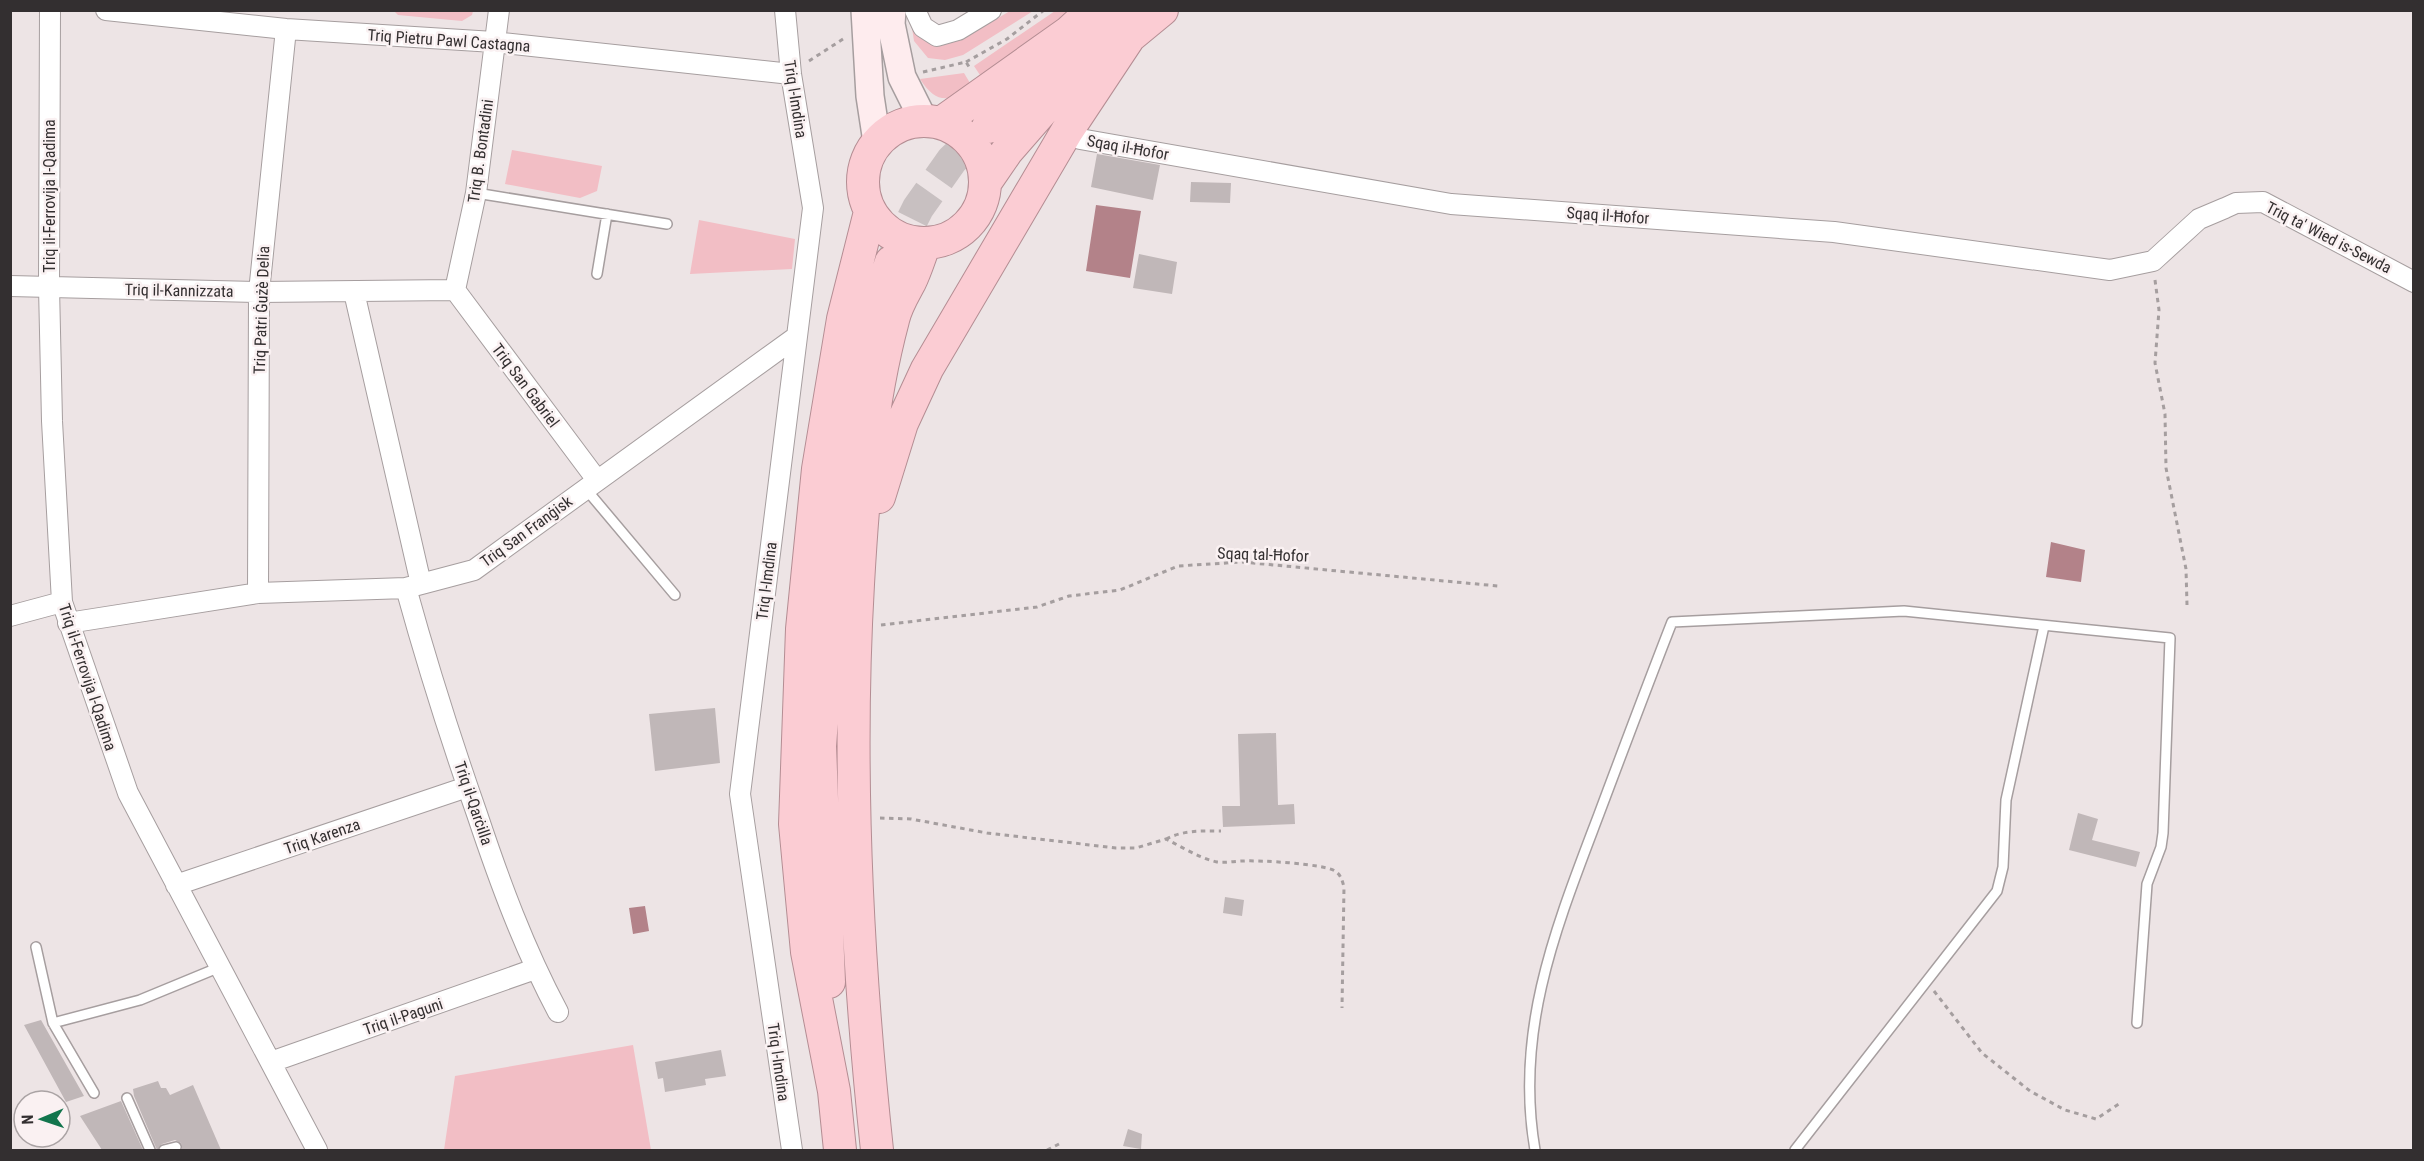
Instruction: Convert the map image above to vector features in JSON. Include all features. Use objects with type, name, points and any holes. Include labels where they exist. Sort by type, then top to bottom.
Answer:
[{"type":"highway","points":[[933,122],[984,93],[1069,32],[1094,10]]},
{"type":"highway","points":[[988,127],[1127,25],[1162,10]]},
{"type":"highway","points":[[856,618],[878,500],[890,457],[909,405],[945,337],[1127,25]]},
{"type":"highway","points":[[985,183],[1007,151],[1048,104],[1127,25]]},
{"type":"highway","points":[[933,122],[956,129],[968,140],[983,168],[985,183],[982,199],[967,225],[954,235],[940,241],[925,243],[903,240],[884,229],[868,206],[862,185],[869,155],[877,142],[891,130],[907,123],[933,122]]},
{"type":"highway","points":[[834,1091],[807,952],[795,824],[802,629],[818,469],[843,319],[868,206]]},
{"type":"highway","points":[[877,1150],[866,1047],[855,816],[856,618],[863,497],[871,436],[888,343],[899,300],[910,282],[925,243]]},
{"type":"highway","points":[[840,1150],[834,1091],[820,746],[836,531],[848,437],[868,329],[891,262]]},
{"type":"main road","points":[[865,10],[870,96],[877,142]]},
{"type":"main road","points":[[892,10],[891,24],[902,77],[933,122]]},
{"type":"street","name":"Triq il-Ferrovija l-Qadima","points":[[50,10],[49,287],[52,421],[62,602],[128,794],[317,1150]]},
{"type":"street","name":"Triq Pietru Pawl Castagna","points":[[106,10],[230,17],[286,28],[494,42],[791,74]]},
{"type":"street","name":"Triq B. Bontadini","points":[[455,290],[476,193],[499,10]]},
{"type":"street","name":"Triq l-Imdina","points":[[785,10],[791,74],[813,208],[740,794],[792,1150]]},
{"type":"street","points":[[915,10],[923,27],[937,36],[958,30],[991,10]]},
{"type":"street","name":"Triq Patri Ġużè Delia","points":[[258,593],[259,292],[286,28]]},
{"type":"street","name":"Sqaq il-Ħofor","points":[[1067,131],[1080,139],[1451,204],[1834,232],[2109,270],[2153,261]]},
{"type":"street","name":"Triq ta' Wied is-Sewda","points":[[2153,261],[2199,219],[2236,203],[2263,202],[2414,282]]},
{"type":"street","name":"Triq il-Kannizzata","points":[[10,286],[259,292],[455,290]]},
{"type":"street","name":"Triq San Gabriel","points":[[455,290],[591,484]]},
{"type":"street","name":"Triq il-Qarċilla","points":[[354,292],[413,586],[467,787],[510,911],[535,969],[558,1012]]},
{"type":"street","name":"Triq San Franġisk","points":[[68,622],[258,593],[413,586],[474,570],[796,338]]},
{"type":"street","points":[[10,616],[62,602]]},
{"type":"street","name":"Triq Karenza","points":[[176,885],[467,787]]},
{"type":"street","name":"Triq il-Paguni","points":[[270,1062],[535,969]]},
{"type":"lane","points":[[476,193],[667,224]]},
{"type":"lane","points":[[597,274],[607,214]]},
{"type":"lane","points":[[591,484],[675,595]]},
{"type":"lane","points":[[1535,1150],[1531,1130],[1531,1054],[1534,1016],[1542,980],[1575,879],[1672,622],[1904,611],[2170,638],[2163,833],[2161,847],[2147,884],[2137,1023]]},
{"type":"lane","points":[[1795,1150],[1990,901],[2001,879],[2006,800],[2044,626]]},
{"type":"lane","points":[[36,947],[53,1023],[94,1093]]},
{"type":"lane","points":[[53,1023],[140,1000],[220,967]]},
{"type":"lane","points":[[127,1098],[150,1150]]},
{"type":"lane","points":[[164,1150],[176,1147]]},
{"type":"path","points":[[902,77],[966,62],[1007,39],[1044,10]]},
{"type":"path","points":[[966,62],[984,93]]},
{"type":"path","points":[[2153,261],[2159,310],[2155,363],[2165,414],[2166,468],[2186,569],[2187,604]]},
{"type":"path","name":"Sqaq tal-Ħofor","points":[[856,618],[1037,607],[1070,596],[1120,590],[1178,566],[1242,562],[1498,586]]},
{"type":"path","points":[[855,816],[911,819],[987,833],[1116,848],[1136,848],[1185,831],[1221,831]]},
{"type":"path","points":[[1166,839],[1206,859],[1218,862],[1282,863],[1335,870],[1342,877],[1344,886],[1342,1008]]},
{"type":"path","points":[[1927,982],[1982,1053],[2030,1091],[2065,1110],[2096,1119],[2122,1102]]},
{"type":"path","points":[[1047,1150],[1059,1144]]},
{"type":"shaded area","points":[[394,11],[473,11],[472,15],[462,21],[398,15]]},
{"type":"shaded area","points":[[1010,11],[1033,11],[963,55],[945,60],[928,58],[914,41],[910,14],[964,38]]},
{"type":"shaded area","points":[[1055,11],[1080,11],[986,84],[974,66]]},
{"type":"shaded area","points":[[964,73],[973,88],[949,98],[937,97],[920,79]]},
{"type":"shaded area","points":[[512,150],[602,166],[597,191],[580,198],[505,184]]},
{"type":"shaded area","points":[[1096,205],[1141,211],[1130,278],[1086,271]]},
{"type":"shaded area","points":[[699,220],[795,239],[792,269],[690,274]]},
{"type":"shaded area","points":[[2051,542],[2085,550],[2081,582],[2046,577]]},
{"type":"shaded area","points":[[645,906],[649,931],[633,934],[629,908]]},
{"type":"shaded area","points":[[633,1045],[651,1150],[444,1150],[455,1076]]},
{"type":"building","points":[[1097,154],[1160,165],[1153,200],[1091,187]]},
{"type":"building","points":[[1191,182],[1231,183],[1230,203],[1190,202]]},
{"type":"building","points":[[1139,254],[1177,262],[1172,294],[1133,288]]},
{"type":"building","points":[[715,708],[720,763],[655,771],[649,714]]},
{"type":"building","points":[[1276,733],[1278,805],[1294,804],[1295,824],[1223,827],[1222,806],[1240,806],[1238,734]]},
{"type":"building","points":[[2078,813],[2098,819],[2092,840],[2140,852],[2136,867],[2069,850]]},
{"type":"building","points":[[1225,897],[1244,900],[1242,916],[1223,913]]},
{"type":"building","points":[[41,1020],[84,1096],[72,1100],[72,1089],[59,1089],[24,1025]]},
{"type":"building","points":[[721,1050],[726,1076],[705,1079],[706,1085],[665,1092],[663,1078],[658,1079],[655,1062]]},
{"type":"building","points":[[158,1081],[161,1088],[166,1088],[170,1095],[193,1085],[221,1150],[182,1150],[181,1143],[175,1140],[162,1144],[157,1150],[133,1089]]},
{"type":"building","points":[[121,1101],[143,1150],[102,1150],[80,1116]]},
{"type":"building","points":[[1128,1129],[1142,1134],[1141,1149],[1123,1146]]},
{"type":"tunnel","points":[[891,262],[918,208],[952,160],[988,127]]}]
